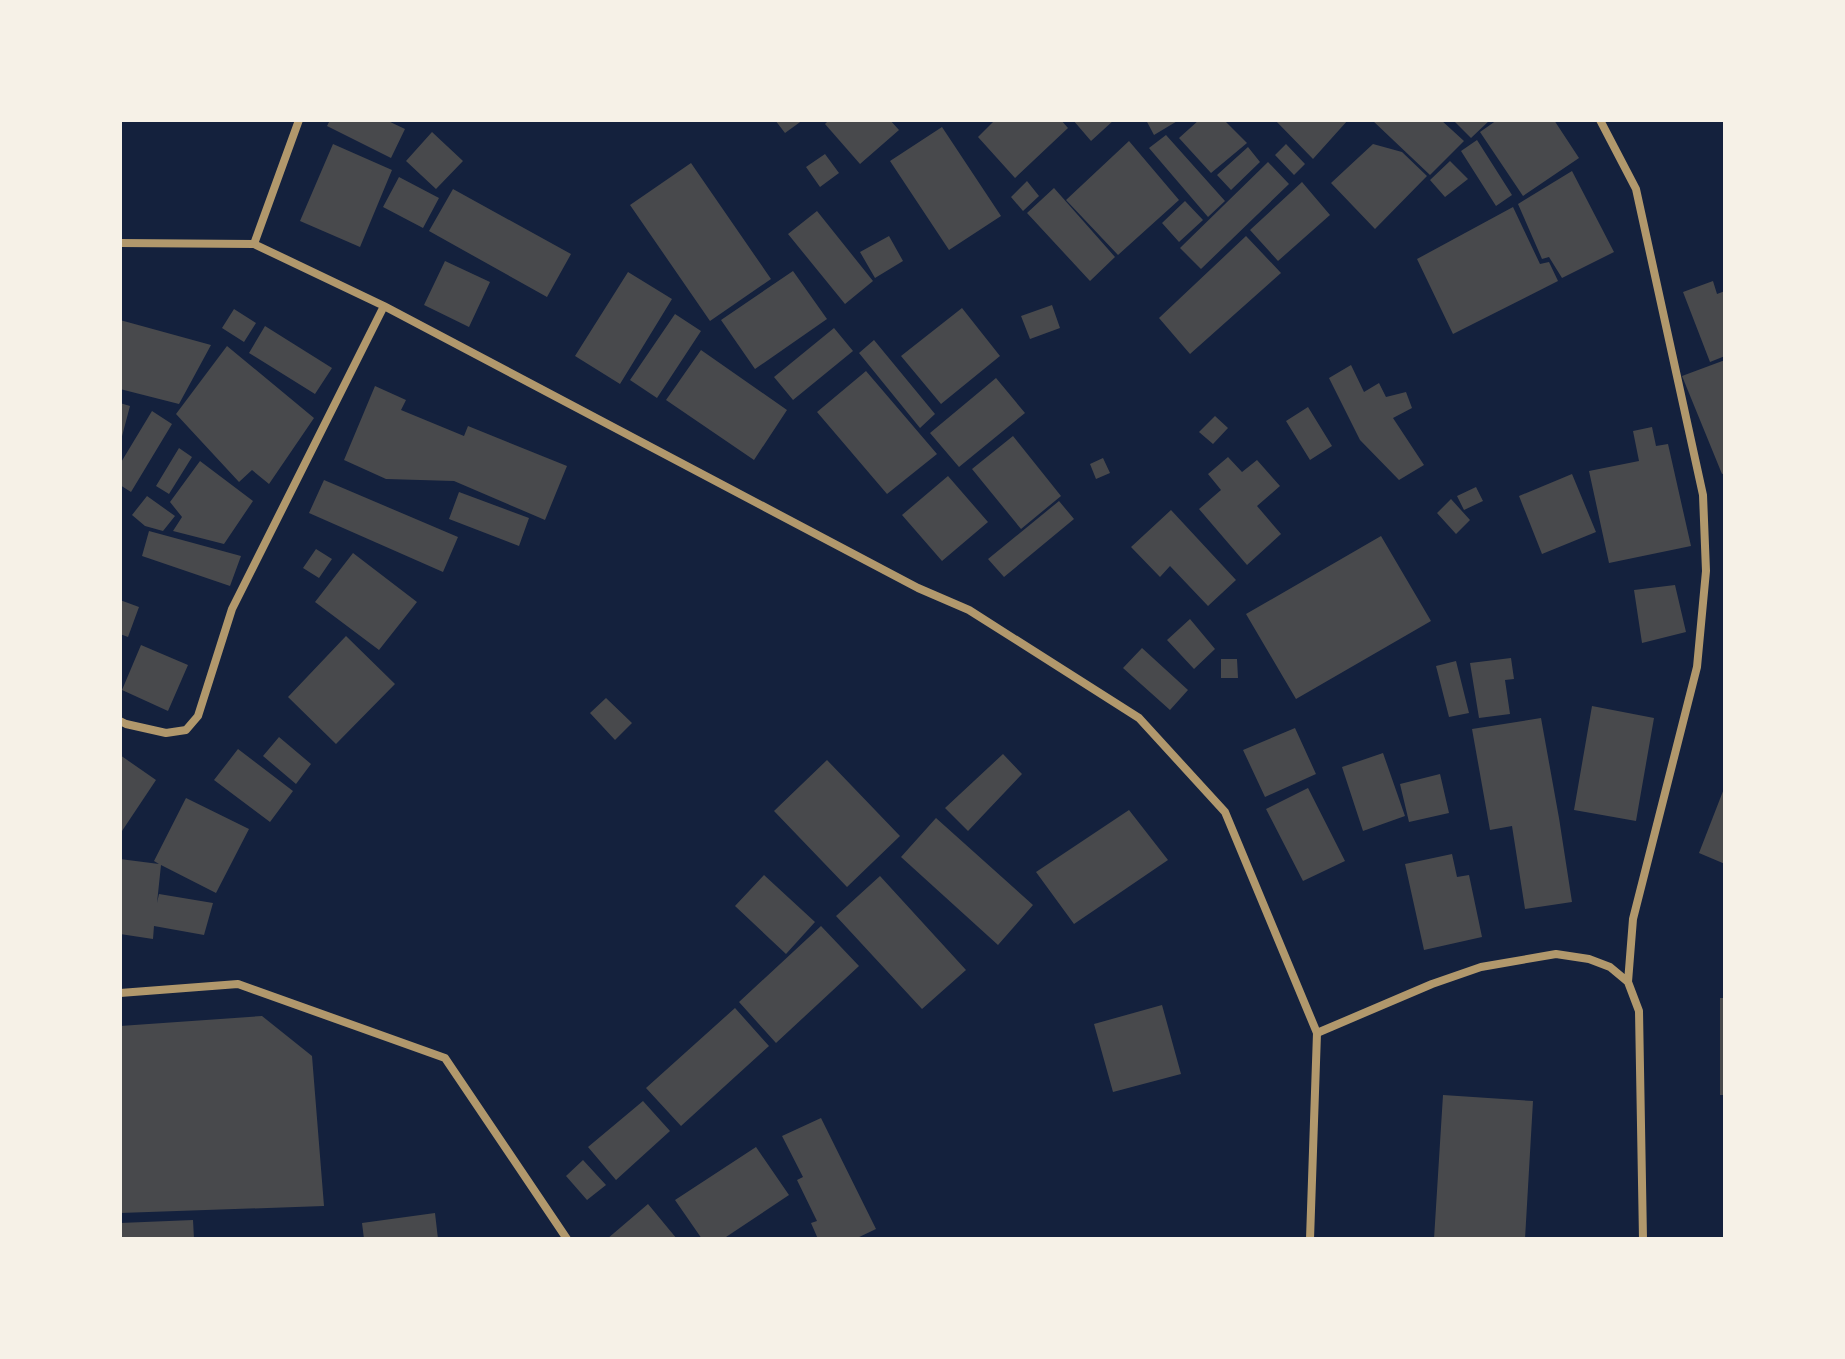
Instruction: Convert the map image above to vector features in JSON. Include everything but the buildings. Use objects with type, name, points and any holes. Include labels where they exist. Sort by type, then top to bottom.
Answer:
[{"type":"street","points":[[254,244],[299,120]]},
{"type":"street","points":[[1600,120],[1636,189],[1703,495],[1706,571],[1697,667],[1633,919],[1628,982],[1639,1011],[1643,1239]]},
{"type":"street","points":[[120,243],[254,244],[384,306],[918,588],[969,610],[1139,718],[1225,812],[1317,1033],[1310,1239]]},
{"type":"street","points":[[120,721],[166,733],[186,730],[198,716],[232,609],[384,306]]},
{"type":"street","points":[[1317,1033],[1432,984],[1481,967],[1556,954],[1589,959],[1610,967],[1628,982]]},
{"type":"street","points":[[120,993],[238,984],[445,1058],[567,1239]]}]
